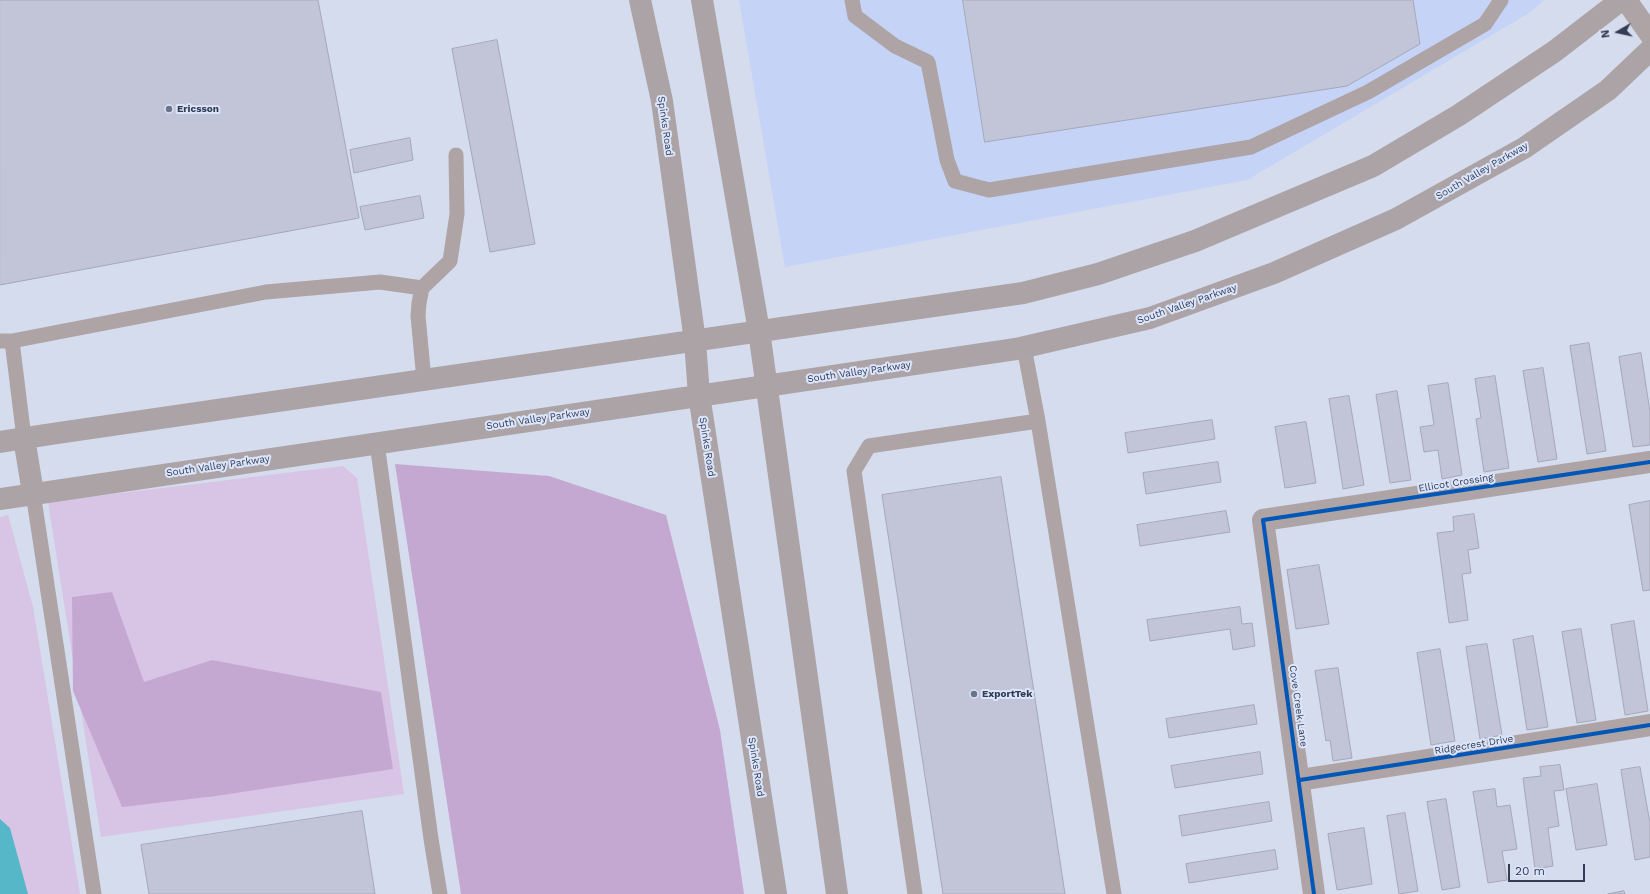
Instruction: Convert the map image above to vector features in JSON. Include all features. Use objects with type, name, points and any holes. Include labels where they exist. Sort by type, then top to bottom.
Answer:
[{"type":"main road","name":"Spinks Road","points":[[640,0],[662,101],[695,341],[699,395],[776,894]]},
{"type":"main road","points":[[702,0],[759,331],[837,894]]},
{"type":"main road","points":[[0,442],[1023,293],[1098,274],[1195,241],[1373,166],[1458,115],[1549,55],[1621,0]]},
{"type":"main road","name":"South Valley Parkway","points":[[0,499],[1024,347],[1150,318],[1274,273],[1396,219],[1524,148],[1608,90],[1650,50]]},
{"type":"main road","points":[[24,438],[34,494]]},
{"type":"street","points":[[1626,0],[1650,34]]},
{"type":"street","name":"Ellicot Crossing","points":[[1263,520],[1650,462]]},
{"type":"street","name":"Cove Creek Lane","points":[[1263,520],[1300,780],[1314,894]]},
{"type":"street","name":"Ridgecrest Drive","points":[[1300,780],[1650,726]]},
{"type":"lane","points":[[852,0],[855,16],[895,46],[928,62],[947,160],[955,181],[990,190],[1251,146],[1368,92],[1485,24],[1501,0]]},
{"type":"lane","points":[[424,380],[418,316],[419,304],[422,288],[450,261],[457,214],[456,155]]},
{"type":"lane","points":[[24,438],[6,341],[266,292],[380,282],[422,288]]},
{"type":"lane","points":[[1024,347],[1038,421],[1114,894]]},
{"type":"lane","points":[[915,894],[854,471],[869,446],[1038,421]]},
{"type":"lane","points":[[377,443],[440,894]]},
{"type":"lane","points":[[34,494],[94,894]]},
{"type":"shaded area","points":[[739,0],[1544,0],[1529,13],[1247,180],[785,267]]},
{"type":"shaded area","points":[[395,464],[549,476],[666,515],[720,730],[744,894],[461,894]]},
{"type":"shaded area","points":[[343,466],[357,478],[404,794],[101,837],[48,502]]},
{"type":"shaded area","points":[[8,515],[33,607],[80,894],[0,894],[0,517]]},
{"type":"shaded area","points":[[112,592],[144,682],[212,660],[381,692],[393,769],[216,796],[122,807],[73,691],[72,597]]},
{"type":"shaded area","points":[[0,819],[10,828],[28,894],[0,894]]},
{"type":"building","name":"Ericsson","points":[[0,0],[318,0],[359,218],[0,285]]},
{"type":"building","points":[[963,0],[1413,0],[1420,44],[1347,86],[985,142]]},
{"type":"building","points":[[497,40],[535,244],[490,252],[452,49]]},
{"type":"building","points":[[410,138],[413,160],[354,173],[350,150]]},
{"type":"building","points":[[420,196],[424,218],[365,230],[360,207]]},
{"type":"building","points":[[1589,343],[1606,451],[1587,454],[1570,346]]},
{"type":"building","points":[[1641,353],[1650,412],[1650,445],[1633,447],[1619,357]]},
{"type":"building","points":[[1543,368],[1557,459],[1538,462],[1523,371]]},
{"type":"building","points":[[1495,376],[1509,468],[1484,472],[1476,419],[1481,418],[1475,379]]},
{"type":"building","points":[[1448,383],[1462,475],[1442,479],[1438,450],[1424,452],[1420,427],[1434,425],[1428,386]]},
{"type":"building","points":[[1397,391],[1411,480],[1390,483],[1376,395]]},
{"type":"building","points":[[1349,396],[1364,485],[1343,489],[1329,399]]},
{"type":"building","points":[[1212,420],[1215,439],[1128,453],[1125,433]]},
{"type":"building","points":[[1306,422],[1316,483],[1285,488],[1275,427]]},
{"type":"building","points":[[1218,462],[1221,482],[1146,494],[1143,473]]},
{"type":"building","name":"ExportTek","points":[[1001,477],[1065,894],[943,894],[882,495]]},
{"type":"building","points":[[1650,501],[1650,590],[1643,591],[1629,505]]},
{"type":"building","points":[[1226,511],[1230,532],[1140,546],[1137,525]]},
{"type":"building","points":[[1474,514],[1479,548],[1468,550],[1471,573],[1462,574],[1468,620],[1449,623],[1437,533],[1454,531],[1453,517]]},
{"type":"building","points":[[1319,565],[1329,624],[1296,629],[1287,570]]},
{"type":"building","points":[[1240,607],[1242,624],[1252,623],[1255,646],[1233,650],[1230,629],[1150,641],[1147,620]]},
{"type":"building","points":[[1634,621],[1648,711],[1625,715],[1611,625]]},
{"type":"building","points":[[1581,629],[1596,720],[1577,723],[1562,632]]},
{"type":"building","points":[[1533,636],[1548,727],[1527,730],[1513,640]]},
{"type":"building","points":[[1487,644],[1502,735],[1480,739],[1466,647]]},
{"type":"building","points":[[1440,649],[1455,741],[1431,745],[1417,653]]},
{"type":"building","points":[[1338,668],[1352,758],[1333,761],[1330,740],[1326,741],[1315,671]]},
{"type":"building","points":[[1254,705],[1257,724],[1169,738],[1166,719]]},
{"type":"building","points":[[1260,752],[1263,774],[1175,788],[1171,766]]},
{"type":"building","points":[[1560,765],[1564,790],[1554,791],[1559,826],[1548,828],[1553,866],[1535,869],[1523,778],[1541,776],[1540,767]]},
{"type":"building","points":[[1640,767],[1650,823],[1650,857],[1635,860],[1621,770]]},
{"type":"building","points":[[1597,784],[1607,845],[1576,850],[1566,789]]},
{"type":"building","points":[[1495,789],[1497,807],[1510,805],[1517,849],[1502,851],[1507,880],[1488,883],[1473,792]]},
{"type":"building","points":[[1446,799],[1460,887],[1442,890],[1427,802]]},
{"type":"building","points":[[1269,802],[1272,821],[1182,836],[1179,816]]},
{"type":"building","points":[[362,811],[375,894],[149,894],[141,845]]},
{"type":"building","points":[[1405,813],[1418,891],[1399,894],[1387,816]]},
{"type":"building","points":[[1364,828],[1372,884],[1337,890],[1328,834]]},
{"type":"building","points":[[1275,850],[1278,869],[1189,883],[1186,864]]},
{"type":"building","points":[[1624,891],[1625,894],[1608,894]]},
{"type":"cycle path","points":[[1314,894],[1263,520],[1650,462]]},
{"type":"cycle path","points":[[1300,780],[1650,725]]},
{"type":"place","name":"Ericsson","points":[[169,109]]},
{"type":"place","name":"ExportTek","points":[[974,694]]}]
